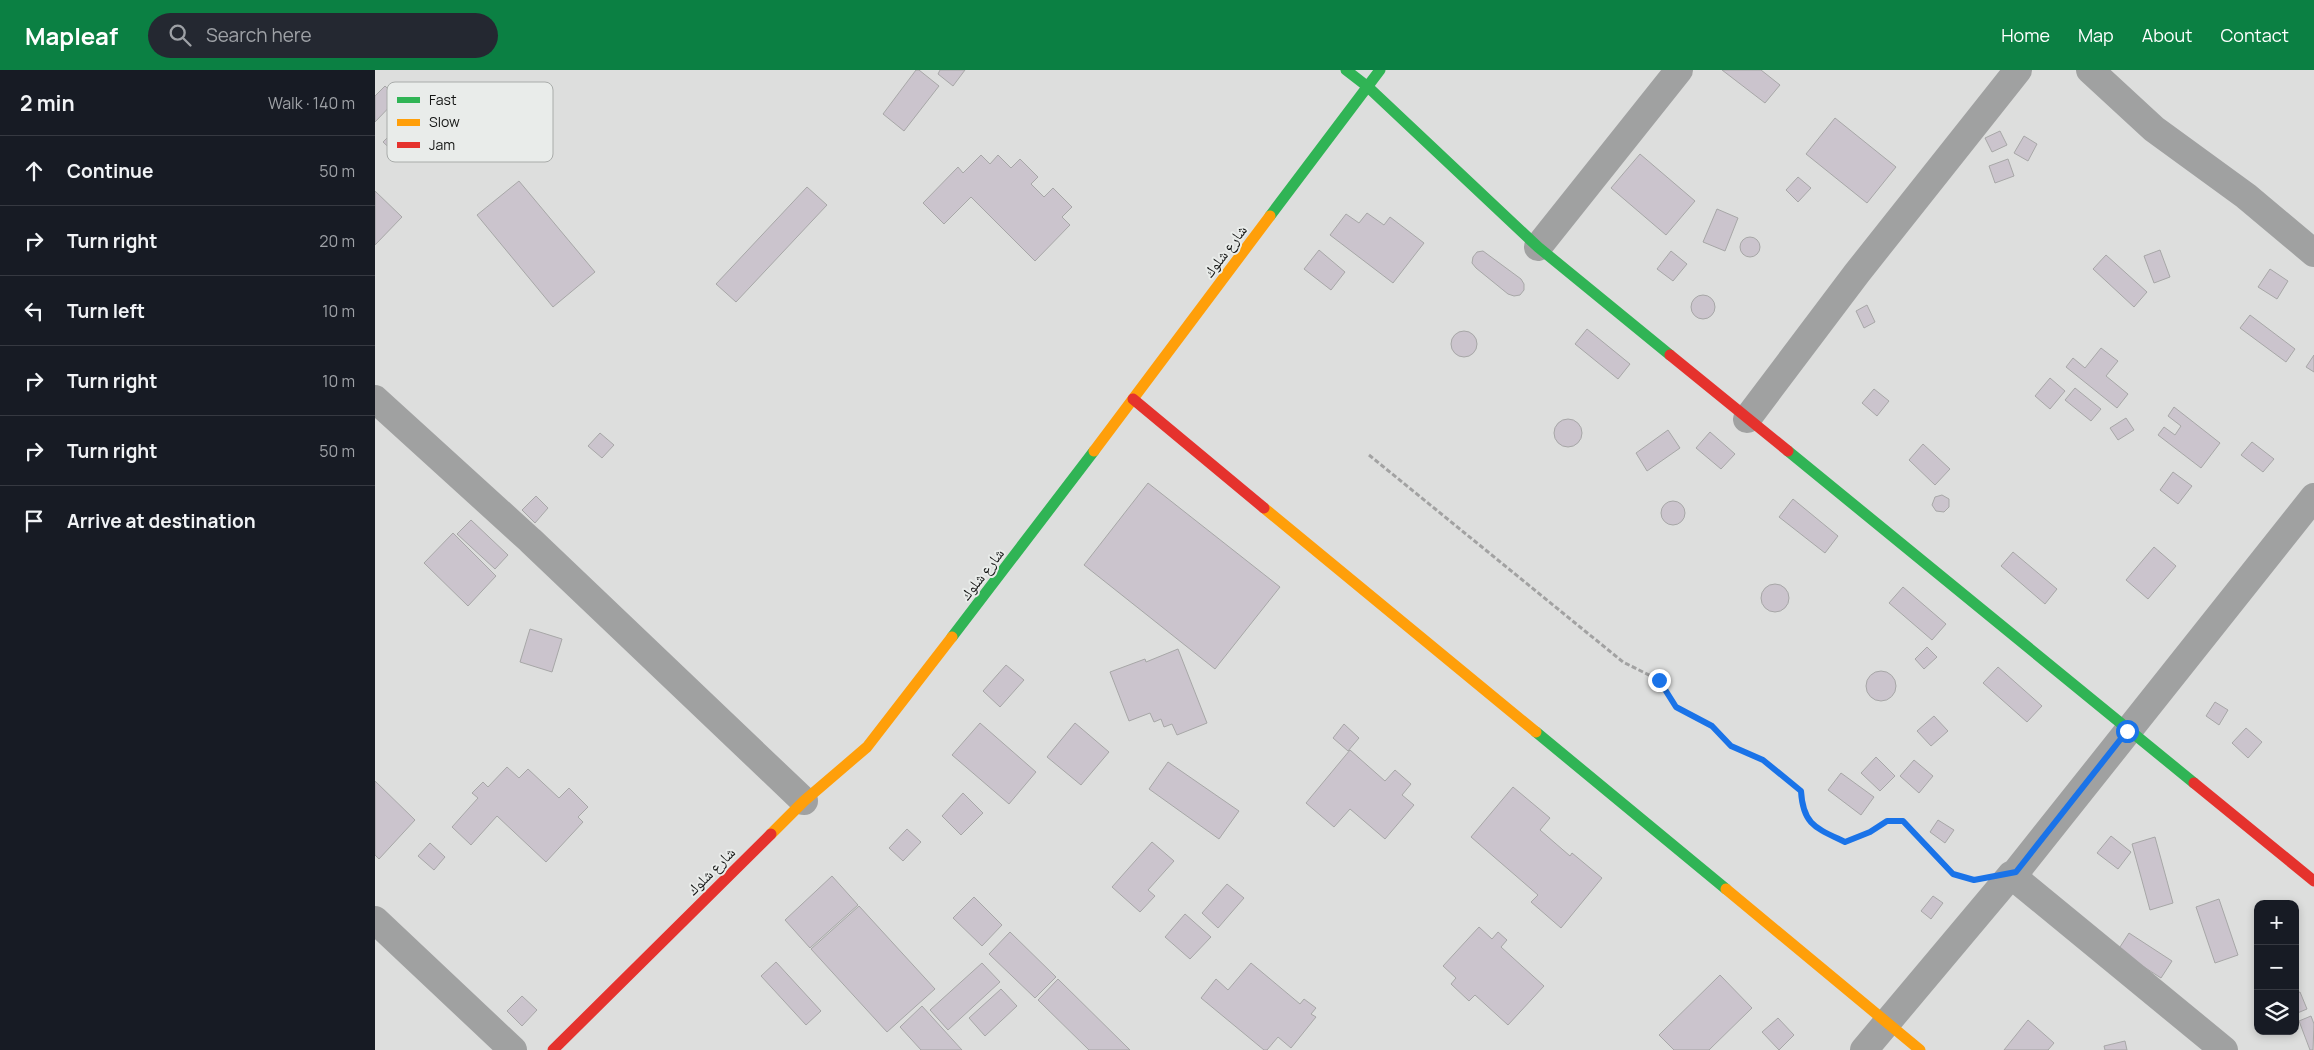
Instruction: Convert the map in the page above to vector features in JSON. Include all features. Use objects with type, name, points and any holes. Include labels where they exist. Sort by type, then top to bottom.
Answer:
[{"type":"street","points":[[1346,70],[1368,86],[1538,247],[2127,731],[2314,881]]},
{"type":"street","name":"شارع شلوك","points":[[553,1050],[804,801],[867,747],[1381,70]]},
{"type":"street","points":[[1538,247],[1679,70]]},
{"type":"street","points":[[1747,419],[1857,272],[2018,70]]},
{"type":"street","points":[[2090,70],[2154,129],[2246,196],[2314,253]]},
{"type":"street","points":[[375,399],[537,547],[804,801]]},
{"type":"street","points":[[1133,399],[1920,1050]]},
{"type":"street","points":[[1864,1050],[2014,874],[2314,497]]},
{"type":"street","points":[[2014,874],[2224,1050]]},
{"type":"street","points":[[375,920],[513,1050]]},
{"type":"path","points":[[1369,455],[1623,662],[1659,680],[1676,707],[1712,726],[1731,746],[1763,760],[1801,791],[1802,810],[1813,827],[1845,842],[1870,832],[1887,821],[1903,821],[1953,874],[1974,880],[2014,874]]},
{"type":"building","points":[[916,70],[919,70],[939,86],[904,131],[883,114]]},
{"type":"building","points":[[940,70],[965,70],[953,86],[938,74]]},
{"type":"building","points":[[1722,70],[1761,70],[1780,85],[1765,103]]},
{"type":"building","points":[[385,86],[387,88],[387,109],[375,122],[375,96]]},
{"type":"building","points":[[1835,118],[1896,167],[1867,203],[1806,154]]},
{"type":"building","points":[[2000,131],[2007,145],[1992,152],[1985,138]]},
{"type":"building","points":[[2024,136],[2037,144],[2028,161],[2014,153]]},
{"type":"building","points":[[1640,154],[1695,201],[1666,235],[1611,188]]},
{"type":"building","points":[[981,155],[990,164],[998,155],[1011,168],[1020,159],[1038,177],[1031,184],[1044,197],[1053,188],[1072,207],[1062,217],[1070,225],[1035,261],[971,197],[944,224],[923,203],[958,167],[963,173]]},
{"type":"building","points":[[2008,159],[2014,176],[1995,183],[1989,166]]},
{"type":"building","points":[[1798,177],[1811,188],[1798,202],[1786,190]]},
{"type":"building","points":[[519,181],[595,272],[553,307],[477,215]]},
{"type":"building","points":[[807,187],[827,205],[736,302],[716,284]]},
{"type":"building","points":[[375,191],[402,217],[375,245]]},
{"type":"building","points":[[1717,209],[1738,218],[1725,251],[1703,242]]},
{"type":"building","points":[[1367,213],[1384,225],[1390,217],[1424,243],[1393,283],[1330,235],[1346,214],[1359,223]]},
{"type":"building","points":[[1746,237],[1754,237],[1760,243],[1760,251],[1754,257],[1746,257],[1740,251],[1740,243]]},
{"type":"building","points":[[1319,250],[1345,272],[1331,290],[1304,269]]},
{"type":"building","points":[[2160,250],[2170,277],[2154,283],[2144,256]]},
{"type":"building","points":[[1483,251],[1521,279],[1524,284],[1524,290],[1520,295],[1508,294],[1476,268],[1472,263],[1473,257],[1477,252]]},
{"type":"building","points":[[1671,251],[1687,264],[1673,281],[1657,269]]},
{"type":"building","points":[[2106,255],[2147,292],[2134,307],[2093,269]]},
{"type":"building","points":[[2270,269],[2288,281],[2277,299],[2258,287]]},
{"type":"building","points":[[1703,295],[1711,299],[1715,307],[1711,315],[1703,319],[1695,315],[1691,307],[1695,299]]},
{"type":"building","points":[[1867,305],[1875,322],[1864,328],[1856,311]]},
{"type":"building","points":[[2250,315],[2295,349],[2286,362],[2240,328]]},
{"type":"building","points":[[1587,329],[1630,364],[1618,379],[1575,344]]},
{"type":"building","points":[[1464,331],[1473,335],[1477,344],[1473,353],[1464,357],[1455,353],[1451,344],[1455,335]]},
{"type":"building","points":[[2101,348],[2118,361],[2106,376],[2128,394],[2117,408],[2066,367],[2073,358],[2085,368]]},
{"type":"building","points":[[2314,355],[2314,372],[2306,367]]},
{"type":"building","points":[[2050,378],[2065,391],[2050,409],[2035,396]]},
{"type":"building","points":[[2075,388],[2101,409],[2091,421],[2065,400]]},
{"type":"building","points":[[1874,389],[1889,401],[1877,416],[1862,403]]},
{"type":"building","points":[[2174,407],[2220,443],[2201,468],[2158,435],[2164,427],[2175,435],[2181,426],[2168,416]]},
{"type":"building","points":[[2126,418],[2134,430],[2118,440],[2110,428]]},
{"type":"building","points":[[1568,419],[1578,423],[1582,433],[1578,443],[1568,447],[1558,443],[1554,433],[1558,423]]},
{"type":"building","points":[[1668,430],[1680,448],[1647,471],[1636,453]]},
{"type":"building","points":[[1710,432],[1735,454],[1721,469],[1696,448]]},
{"type":"building","points":[[600,433],[614,445],[602,458],[588,446]]},
{"type":"building","points":[[2252,442],[2274,459],[2263,472],[2241,455]]},
{"type":"building","points":[[1923,444],[1950,469],[1935,485],[1909,460]]},
{"type":"building","points":[[2173,472],[2192,486],[2178,504],[2160,490]]},
{"type":"building","points":[[1148,483],[1280,587],[1215,669],[1084,565]]},
{"type":"building","points":[[1942,495],[1949,499],[1949,507],[1944,512],[1936,511],[1932,505],[1935,497]]},
{"type":"building","points":[[536,496],[548,508],[535,523],[522,510]]},
{"type":"building","points":[[1793,499],[1838,536],[1825,553],[1779,517]]},
{"type":"building","points":[[1673,501],[1678,502],[1684,508],[1684,518],[1678,524],[1673,525],[1668,524],[1662,518],[1661,513],[1662,508],[1668,502]]},
{"type":"building","points":[[471,520],[508,555],[495,569],[457,534]]},
{"type":"building","points":[[453,533],[496,576],[468,606],[424,563]]},
{"type":"building","points":[[2154,547],[2176,566],[2148,599],[2126,580]]},
{"type":"building","points":[[2013,552],[2057,589],[2045,604],[2001,566]]},
{"type":"building","points":[[1775,584],[1785,588],[1789,598],[1785,608],[1775,612],[1765,608],[1761,598],[1765,588]]},
{"type":"building","points":[[1903,587],[1946,624],[1932,640],[1889,603]]},
{"type":"building","points":[[530,629],[562,639],[552,672],[520,662]]},
{"type":"building","points":[[1927,647],[1937,657],[1924,669],[1915,659]]},
{"type":"building","points":[[1178,649],[1207,723],[1177,735],[1172,724],[1164,727],[1161,719],[1154,722],[1150,713],[1129,721],[1110,672],[1145,659],[1146,662]]},
{"type":"building","points":[[1006,665],[1024,680],[1000,707],[983,691]]},
{"type":"building","points":[[1998,667],[2042,706],[2027,722],[1983,683]]},
{"type":"building","points":[[1881,671],[1892,675],[1896,686],[1892,697],[1881,701],[1870,697],[1866,686],[1870,675]]},
{"type":"building","points":[[2215,702],[2228,710],[2219,725],[2206,716]]},
{"type":"building","points":[[1934,716],[1948,731],[1931,746],[1917,731]]},
{"type":"building","points":[[980,723],[1036,772],[1009,804],[952,755]]},
{"type":"building","points":[[1075,723],[1109,752],[1081,785],[1047,757]]},
{"type":"building","points":[[1344,724],[1359,738],[1348,751],[1333,738]]},
{"type":"building","points":[[2246,728],[2262,742],[2248,758],[2232,743]]},
{"type":"building","points":[[1350,750],[1385,781],[1395,770],[1411,784],[1402,795],[1414,805],[1385,839],[1350,809],[1334,827],[1306,803]]},
{"type":"building","points":[[1876,757],[1895,776],[1880,791],[1861,773]]},
{"type":"building","points":[[1914,760],[1933,776],[1919,793],[1900,776]]},
{"type":"building","points":[[1168,762],[1239,811],[1219,839],[1149,789]]},
{"type":"building","points":[[507,767],[519,778],[528,769],[559,798],[569,788],[588,807],[578,817],[583,822],[546,862],[497,816],[471,845],[452,827],[478,798],[472,793],[483,782],[488,787]]},
{"type":"building","points":[[1841,773],[1874,797],[1861,815],[1828,790]]},
{"type":"building","points":[[375,781],[415,820],[379,859],[375,855]]},
{"type":"building","points":[[1513,787],[1550,818],[1540,830],[1570,856],[1572,853],[1602,878],[1561,928],[1531,902],[1538,895],[1471,837]]},
{"type":"building","points":[[963,793],[983,813],[961,835],[942,816]]},
{"type":"building","points":[[1938,820],[1954,830],[1945,843],[1930,832]]},
{"type":"building","points":[[907,829],[921,842],[903,861],[889,848]]},
{"type":"building","points":[[2111,836],[2131,852],[2118,869],[2097,853]]},
{"type":"building","points":[[2155,837],[2173,903],[2150,910],[2132,844]]},
{"type":"building","points":[[1152,842],[1174,861],[1148,890],[1155,896],[1140,912],[1112,887]]},
{"type":"building","points":[[430,843],[445,857],[434,870],[418,856]]},
{"type":"building","points":[[832,876],[858,905],[810,948],[785,920]]},
{"type":"building","points":[[1227,884],[1244,898],[1218,928],[1202,913]]},
{"type":"building","points":[[1933,896],[1943,903],[1931,919],[1921,911]]},
{"type":"building","points":[[974,897],[1002,925],[982,946],[953,918]]},
{"type":"building","points":[[2219,899],[2238,955],[2215,963],[2196,907]]},
{"type":"building","points":[[859,906],[935,989],[887,1032],[811,949]]},
{"type":"building","points":[[1185,914],[1211,937],[1190,959],[1165,937]]},
{"type":"building","points":[[1479,927],[1492,939],[1498,932],[1507,940],[1501,947],[1544,986],[1508,1025],[1475,995],[1469,1001],[1451,984],[1456,978],[1443,966]]},
{"type":"building","points":[[1010,932],[1056,977],[1035,998],[989,954]]},
{"type":"building","points":[[2129,933],[2172,961],[2161,978],[2118,950]]},
{"type":"building","points":[[776,962],[821,1011],[806,1025],[761,976]]},
{"type":"building","points":[[982,963],[1000,982],[948,1030],[930,1010]]},
{"type":"building","points":[[1251,963],[1300,1004],[1304,999],[1316,1008],[1311,1014],[1316,1017],[1291,1048],[1278,1037],[1267,1050],[1264,1050],[1201,998],[1216,979],[1228,990]]},
{"type":"building","points":[[1720,975],[1752,1008],[1709,1050],[1674,1050],[1659,1035]]},
{"type":"building","points":[[1058,979],[1130,1050],[1089,1050],[1038,1000]]},
{"type":"building","points":[[1001,989],[1017,1006],[985,1036],[969,1018]]},
{"type":"building","points":[[2299,992],[2307,1009],[2299,1012]]},
{"type":"building","points":[[522,996],[537,1010],[522,1026],[507,1011]]},
{"type":"building","points":[[922,1006],[962,1050],[921,1050],[900,1027]]},
{"type":"building","points":[[2311,1016],[2314,1024],[2313,1050],[2310,1050],[2299,1021]]},
{"type":"building","points":[[1778,1018],[1794,1035],[1779,1050],[1762,1032]]},
{"type":"building","points":[[2028,1020],[2054,1043],[2048,1050],[2004,1050]]},
{"type":"building","points":[[2125,1041],[2127,1050],[2105,1050],[2104,1046]]},
{"type":"traffic: fast","points":[[1346,70],[1368,87],[1538,247],[1670,355]]},
{"type":"traffic: fast","points":[[1270,216],[1380,70]]},
{"type":"traffic: fast","points":[[952,637],[1094,451]]},
{"type":"traffic: fast","points":[[1788,451],[2194,783]]},
{"type":"traffic: fast","points":[[1536,732],[1726,889]]},
{"type":"traffic: slow","points":[[1094,451],[1270,216]]},
{"type":"traffic: slow","points":[[1264,508],[1536,732]]},
{"type":"traffic: slow","points":[[771,834],[804,801],[867,747],[952,637]]},
{"type":"traffic: slow","points":[[1726,889],[1920,1050]]},
{"type":"traffic: jam","points":[[1670,355],[1788,451]]},
{"type":"traffic: jam","points":[[1133,399],[1264,508]]},
{"type":"traffic: jam","points":[[2194,783],[2314,881]]},
{"type":"traffic: jam","points":[[553,1050],[771,834]]},
{"type":"route","points":[[1659,680],[1676,707],[1712,726],[1731,746],[1763,760],[1801,791],[1802,810],[1813,827],[1845,842],[1870,832],[1887,821],[1903,821],[1953,874],[1974,880],[2016,872],[2127,731]]}]
